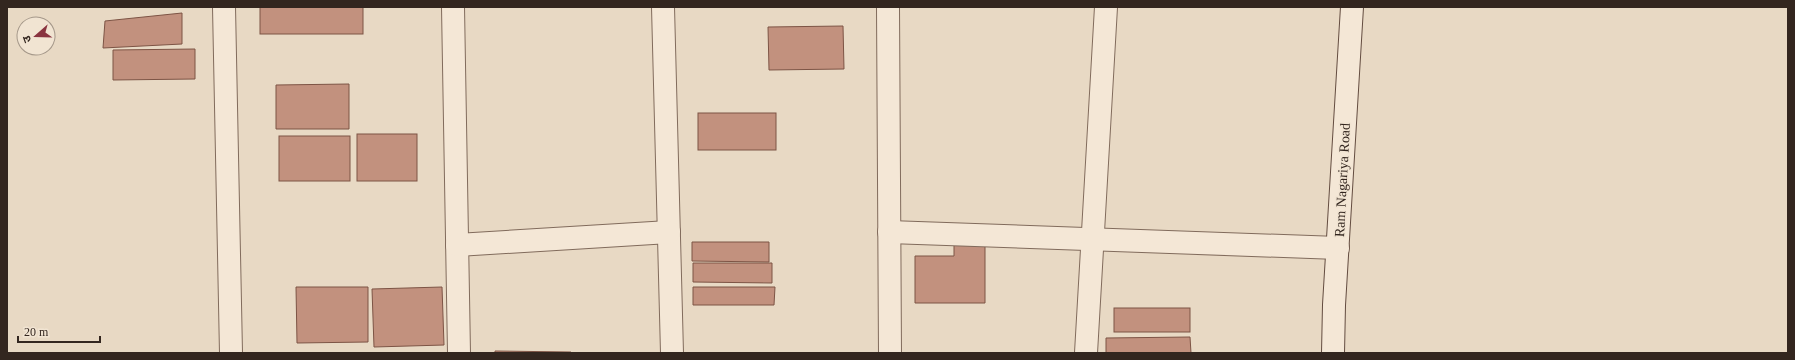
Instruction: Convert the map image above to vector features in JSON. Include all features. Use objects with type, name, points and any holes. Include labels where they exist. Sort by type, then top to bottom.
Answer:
[{"type":"street","points":[[224,7],[231,353]]},
{"type":"street","points":[[453,7],[459,353]]},
{"type":"street","points":[[663,7],[672,353]]},
{"type":"street","points":[[888,7],[890,353]]},
{"type":"street","points":[[1086,353],[1106,7]]},
{"type":"street","name":"Ram Nagariya Road","points":[[1334,353],[1338,248],[1352,7]]},
{"type":"street","points":[[457,245],[669,232]]},
{"type":"street","points":[[889,232],[1092,238],[1338,248]]},
{"type":"building","points":[[260,7],[363,7],[363,34],[260,34]]},
{"type":"building","points":[[182,13],[182,44],[103,48],[105,21]]},
{"type":"building","points":[[843,26],[844,69],[769,70],[768,27]]},
{"type":"building","points":[[195,49],[195,79],[113,80],[113,50]]},
{"type":"building","points":[[349,84],[349,129],[276,129],[276,85]]},
{"type":"building","points":[[698,113],[776,113],[776,150],[698,150]]},
{"type":"building","points":[[357,134],[417,134],[417,181],[357,181]]},
{"type":"building","points":[[279,136],[350,136],[350,181],[279,181]]},
{"type":"building","points":[[692,242],[769,242],[769,262],[692,261]]},
{"type":"building","points":[[954,244],[985,244],[985,303],[915,303],[915,256],[954,256]]},
{"type":"building","points":[[693,263],[772,263],[772,283],[693,282]]},
{"type":"building","points":[[296,287],[368,287],[368,342],[297,343]]},
{"type":"building","points":[[442,287],[444,345],[374,347],[372,289]]},
{"type":"building","points":[[693,287],[775,287],[774,305],[693,305]]},
{"type":"building","points":[[1114,308],[1190,308],[1190,332],[1114,332]]},
{"type":"building","points":[[1190,337],[1191,353],[1106,353],[1106,338]]},
{"type":"building","points":[[495,351],[571,352],[571,353],[495,353]]}]
